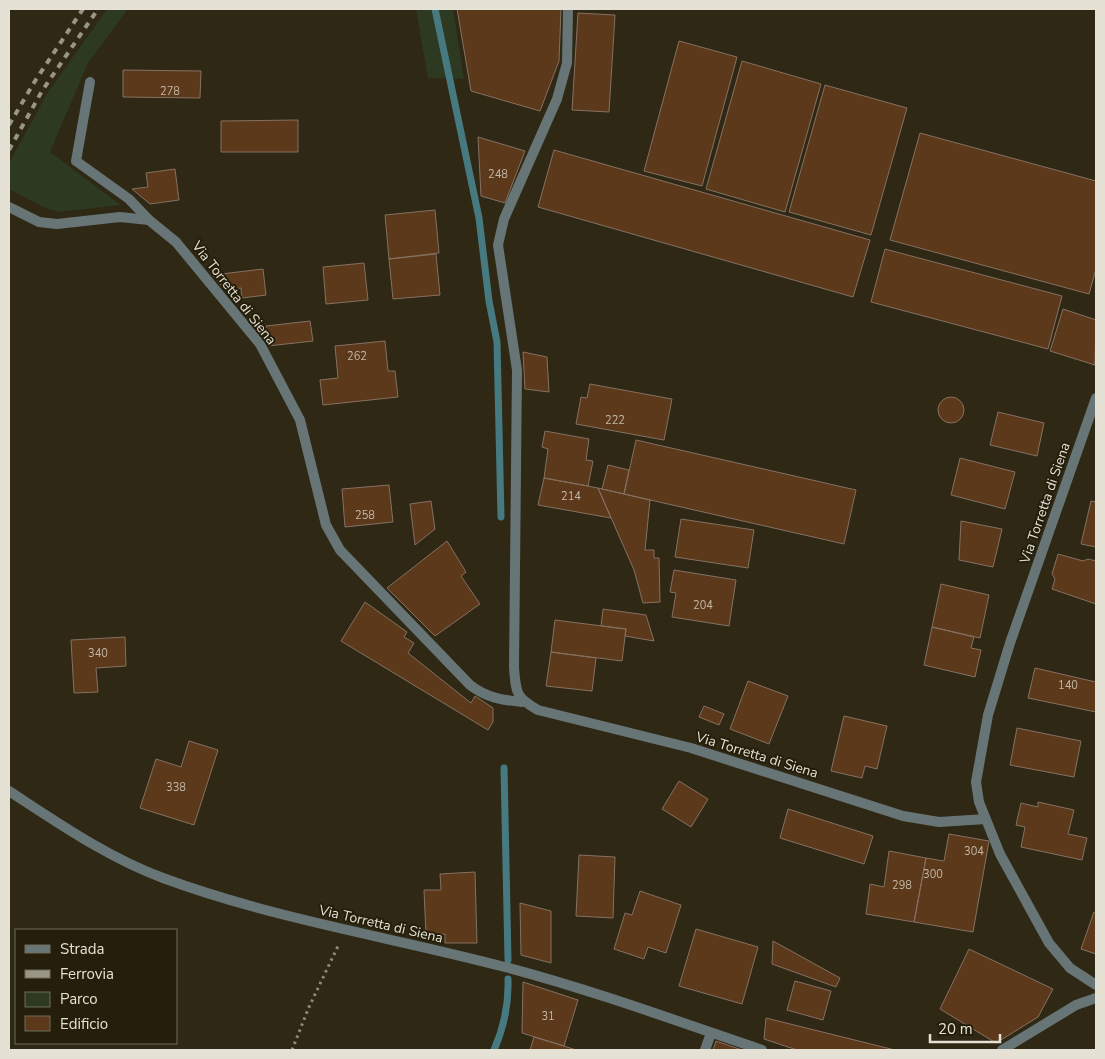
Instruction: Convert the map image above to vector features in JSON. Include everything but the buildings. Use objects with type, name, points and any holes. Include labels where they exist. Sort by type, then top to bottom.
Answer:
[{"type":"street","points":[[522,702],[516,690],[514,668],[516,370],[498,245],[504,219],[557,100],[567,63],[568,9]]},
{"type":"street","name":"Via Torretta di Siena","points":[[90,82],[76,162],[129,199],[149,220],[176,242],[260,344],[300,420],[326,525],[340,550],[470,685],[482,695],[495,699],[522,702],[538,710],[691,748],[903,816],[939,822],[986,819]]},
{"type":"street","points":[[10,208],[39,222],[48,223],[120,217],[149,220]]},
{"type":"street","name":"Via Torretta di Siena","points":[[1096,398],[1010,643],[988,715],[976,782],[979,802],[1000,854],[1049,943],[1070,968],[1096,984]]},
{"type":"street","name":"Via Torretta di Siena","points":[[9,791],[91,844],[162,877],[276,913],[506,968],[616,1001],[762,1050]]},
{"type":"street","points":[[1002,1050],[1076,1005],[1096,998]]},
{"type":"street","points":[[705,1050],[711,1033]]},
{"type":"path","points":[[292,1050],[309,1007],[345,930]]},
{"type":"green space","points":[[107,9],[128,9],[88,63],[50,152],[121,205],[58,212],[43,207],[9,189],[9,163],[48,92]]},
{"type":"green space","points":[[416,9],[453,9],[464,79],[428,78]]},
{"type":"waterway","points":[[435,9],[479,218],[489,301],[497,342],[501,517]]},
{"type":"waterway","points":[[504,768],[508,960]]},
{"type":"waterway","points":[[494,1050],[505,1016],[508,998],[508,979]]},
{"type":"railway","points":[[9,125],[35,81],[83,9]]},
{"type":"railway","points":[[9,150],[42,91],[98,9]]}]
